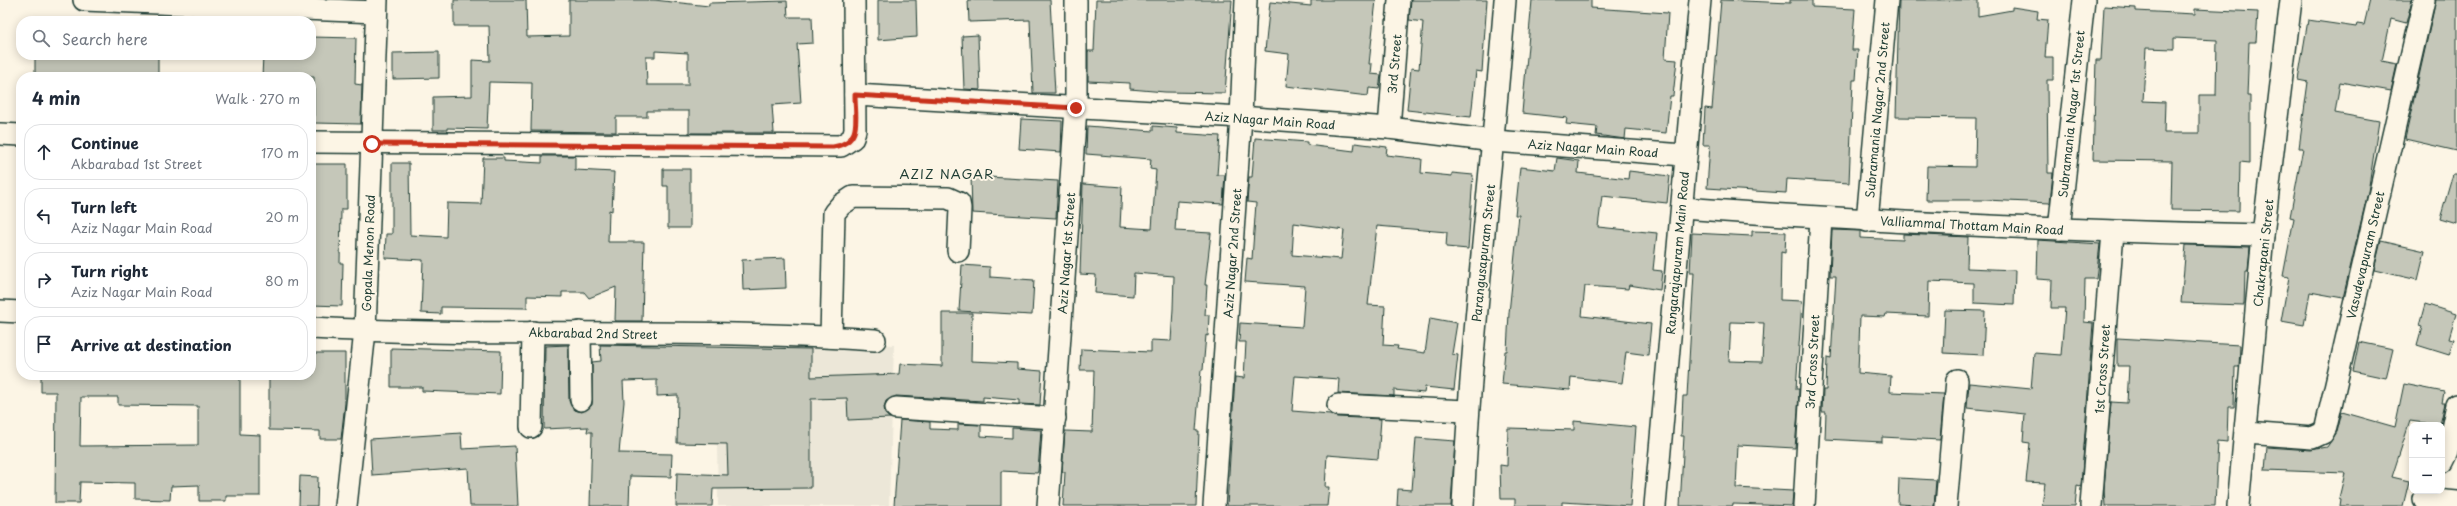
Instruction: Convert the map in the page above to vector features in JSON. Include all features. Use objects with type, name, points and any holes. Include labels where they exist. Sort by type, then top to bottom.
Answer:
[{"type":"street","points":[[84,0],[377,6]]},
{"type":"street","points":[[316,142],[372,144],[833,147],[848,143],[856,130],[854,0]]},
{"type":"street","name":"Aziz Nagar 1st Street","points":[[1048,506],[1076,108],[1076,0]]},
{"type":"street","name":"Aziz Nagar 2nd Street","points":[[1214,506],[1241,117],[1246,0]]},
{"type":"street","name":"3rd Street","points":[[1389,128],[1399,0]]},
{"type":"street","name":"Parangusapuram Street","points":[[1463,506],[1467,411],[1494,141],[1505,0]]},
{"type":"street","name":"Rangarajapuram Main Road","points":[[1655,506],[1682,208],[1684,155],[1700,0]]},
{"type":"street","name":"Subramania Nagar 2nd Street","points":[[1867,221],[1887,0]]},
{"type":"street","name":"Subramania Nagar 1st Street","points":[[2059,229],[2084,0]]},
{"type":"street","name":"Chakrapani Street","points":[[2238,506],[2246,433],[2263,236],[2291,0]]},
{"type":"street","name":"Vasudevapuram Street","points":[[2246,433],[2312,438],[2323,433],[2326,427],[2424,0]]},
{"type":"street","name":"Gopala Menon Road","points":[[346,506],[365,331],[377,6]]},
{"type":"street","name":"Aziz Nagar Main Road","points":[[855,95],[1241,117],[1389,128],[1494,141],[1684,155]]},
{"type":"street","points":[[0,134],[16,135]]},
{"type":"street","points":[[831,337],[834,213],[841,205],[853,197],[948,198],[954,200],[958,203],[960,208],[958,251]]},
{"type":"street","name":"Valliammal Thottam Main Road","points":[[1682,208],[1867,221],[2113,232],[2263,236]]},
{"type":"street","name":"3rd Cross Street","points":[[1804,506],[1821,218]]},
{"type":"street","name":"1st Cross Street","points":[[2091,506],[2113,232]]},
{"type":"street","points":[[0,311],[16,312]]},
{"type":"street","name":"Akbarabad 2nd Street","points":[[316,328],[365,331],[580,332],[831,337],[875,340]]},
{"type":"street","points":[[531,426],[533,332]]},
{"type":"street","points":[[580,332],[581,400]]},
{"type":"street","points":[[1946,506],[1957,380]]},
{"type":"street","points":[[1338,405],[1467,411]]},
{"type":"street","points":[[2444,458],[2447,452],[2457,405]]},
{"type":"street","points":[[896,408],[1055,418]]},
{"type":"street","points":[[2425,499],[2457,502]]},
{"type":"shaded area","points":[[679,336],[894,345],[889,506],[718,506],[717,444],[677,443]]},
{"type":"building","points":[[454,0],[526,0],[527,37],[569,36],[569,0],[654,0],[709,6],[709,3],[787,1],[788,17],[812,17],[813,43],[797,44],[801,103],[772,105],[774,133],[689,133],[689,111],[647,111],[647,117],[616,117],[616,132],[531,131],[532,83],[489,82],[487,129],[447,128],[447,130],[433,130],[433,97],[472,96],[472,60],[490,61],[489,26],[454,26]],"holes":[[[655,51],[688,53],[688,85],[647,85],[646,57],[655,57]]]},
{"type":"building","points":[[878,0],[916,0],[917,37],[878,40]]},
{"type":"building","points":[[968,0],[1050,0],[1055,93],[1033,93],[1030,20],[969,22]]},
{"type":"building","points":[[1096,0],[1232,0],[1225,93],[1165,92],[1130,89],[1130,83],[1088,81],[1088,51],[1094,51]]},
{"type":"building","points":[[1311,0],[1376,0],[1369,64],[1372,64],[1371,74],[1381,75],[1379,89],[1369,88],[1368,96],[1286,86],[1289,54],[1265,51],[1270,2],[1311,6]]},
{"type":"building","points":[[1411,0],[1487,0],[1482,72],[1476,71],[1471,117],[1407,110],[1411,68],[1419,69],[1423,22],[1409,20]]},
{"type":"building","points":[[1532,0],[1591,0],[1591,8],[1668,13],[1665,59],[1677,60],[1673,96],[1670,96],[1666,133],[1626,129],[1625,139],[1596,135],[1597,127],[1566,124],[1567,118],[1522,113]]},
{"type":"building","points":[[1721,0],[1790,3],[1790,0],[1812,0],[1812,7],[1855,9],[1852,50],[1858,50],[1856,80],[1853,80],[1849,183],[1787,179],[1786,193],[1707,188],[1710,145],[1703,145],[1705,108],[1712,109]]},
{"type":"building","points":[[1899,0],[1978,0],[1978,16],[2012,10],[2012,7],[2038,11],[2037,19],[2048,20],[2045,57],[2053,57],[2053,80],[2047,80],[2048,173],[2053,173],[2050,203],[1985,200],[1926,200],[1927,166],[1975,167],[1976,118],[1896,117]]},
{"type":"building","points":[[2370,0],[2412,0],[2406,23],[2391,19],[2382,61],[2397,64],[2391,91],[2340,82],[2335,113],[2379,121],[2368,192],[2343,298],[2310,292],[2304,325],[2281,321],[2289,277],[2283,276],[2294,218],[2290,217],[2303,148],[2299,148],[2308,82],[2298,80],[2308,20],[2356,27],[2357,24],[2364,25]]},
{"type":"building","points":[[2436,0],[2457,0],[2457,151],[2405,139]]},
{"type":"building","points":[[2104,6],[2136,8],[2136,11],[2195,14],[2195,9],[2258,12],[2256,42],[2249,42],[2247,96],[2250,96],[2250,163],[2240,162],[2239,211],[2171,210],[2172,161],[2093,160],[2096,60],[2101,60]],"holes":[[[2174,38],[2217,40],[2216,95],[2199,95],[2199,133],[2164,133],[2165,102],[2143,101],[2146,48],[2174,49]]]},
{"type":"building","points":[[978,35],[980,90],[964,89],[962,36]]},
{"type":"building","points":[[316,37],[356,38],[355,84],[362,85],[361,124],[316,123],[316,72],[262,72],[263,60],[316,60]]},
{"type":"building","points":[[439,52],[439,78],[393,79],[393,53]]},
{"type":"building","points":[[35,60],[158,60],[158,72],[35,72]]},
{"type":"building","points":[[1021,119],[1062,121],[1061,152],[1019,149]]},
{"type":"building","points":[[1087,126],[1153,131],[1153,126],[1177,128],[1177,133],[1220,136],[1217,175],[1225,175],[1223,204],[1177,201],[1175,231],[1211,233],[1205,285],[1207,285],[1205,315],[1209,315],[1208,336],[1206,335],[1203,370],[1201,370],[1196,431],[1199,431],[1196,506],[1063,506],[1065,472],[1062,472],[1065,431],[1092,432],[1094,370],[1080,370],[1081,349],[1151,352],[1151,340],[1171,341],[1174,276],[1134,273],[1133,296],[1095,293],[1096,275],[1080,274],[1083,184],[1122,187],[1120,227],[1152,229],[1156,170],[1150,169],[1151,159],[1086,154]]},
{"type":"building","points":[[1255,138],[1307,142],[1307,145],[1354,151],[1355,143],[1387,147],[1386,155],[1422,159],[1421,173],[1452,176],[1452,173],[1473,175],[1468,249],[1446,247],[1447,232],[1377,226],[1368,305],[1385,306],[1383,345],[1398,346],[1397,349],[1425,353],[1430,318],[1457,323],[1452,354],[1458,355],[1454,390],[1425,387],[1424,393],[1394,390],[1394,396],[1338,393],[1339,379],[1295,376],[1292,411],[1330,414],[1337,417],[1381,419],[1378,459],[1327,455],[1325,487],[1329,487],[1327,506],[1227,506],[1235,377],[1244,378],[1246,342],[1239,342],[1240,323],[1302,327],[1305,286],[1245,282],[1247,258],[1252,259],[1256,203],[1247,202],[1249,177],[1252,177]],"holes":[[[1294,223],[1344,230],[1341,259],[1292,255]]]},
{"type":"building","points":[[542,156],[575,156],[575,170],[614,172],[612,211],[609,210],[608,242],[644,242],[642,321],[615,321],[616,287],[589,298],[584,292],[562,292],[562,297],[527,296],[527,308],[441,307],[441,314],[421,313],[423,260],[385,258],[386,234],[392,234],[392,163],[409,163],[410,235],[446,237],[447,203],[481,204],[483,158],[504,158],[504,161],[542,163]]},
{"type":"building","points":[[1557,158],[1579,161],[1578,173],[1628,179],[1629,171],[1670,176],[1667,203],[1602,196],[1598,227],[1657,233],[1653,270],[1662,271],[1660,290],[1629,285],[1628,289],[1585,286],[1582,316],[1651,324],[1648,355],[1626,352],[1622,383],[1571,377],[1570,390],[1502,384],[1505,351],[1507,351],[1509,313],[1519,215],[1515,215],[1520,167],[1555,171]]},
{"type":"building","points":[[316,164],[347,164],[347,209],[341,209],[340,263],[343,263],[342,306],[316,305]]},
{"type":"building","points":[[663,169],[690,169],[690,228],[668,228],[668,186],[663,186]]},
{"type":"building","points":[[2453,174],[2457,174],[2457,224],[2440,219]]},
{"type":"building","points":[[971,176],[1058,181],[1056,218],[972,213]]},
{"type":"building","points":[[1832,230],[1860,231],[1860,238],[1903,240],[1903,234],[1968,237],[1967,268],[2015,270],[2014,305],[1974,303],[1974,283],[1929,281],[1928,316],[1886,314],[1885,317],[1860,316],[1858,373],[1891,376],[1890,392],[1944,394],[1940,440],[1882,437],[1882,442],[1825,439],[1826,412],[1822,412],[1823,390],[1826,390],[1827,358],[1831,359],[1836,276],[1830,276]]},
{"type":"building","points":[[1752,231],[1786,232],[1785,253],[1781,252],[1780,300],[1802,301],[1796,389],[1799,389],[1798,411],[1795,448],[1738,445],[1736,488],[1793,491],[1792,506],[1733,504],[1733,506],[1680,506],[1684,436],[1681,436],[1683,396],[1687,396],[1694,273],[1690,273],[1692,233],[1752,236]],"holes":[[[1731,322],[1764,323],[1762,362],[1729,361]]]},
{"type":"building","points":[[2038,240],[2100,244],[2096,279],[2085,279],[2084,322],[2093,323],[2081,487],[2077,486],[2075,506],[2042,506],[2045,483],[2026,482],[2030,443],[2023,442],[2025,414],[1967,408],[1969,383],[2031,389],[2034,353],[2061,355],[2065,308],[2051,308],[2052,280],[2037,279]]},
{"type":"building","points":[[2381,241],[2425,251],[2418,280],[2374,270]]},
{"type":"building","points":[[2186,245],[2250,247],[2248,271],[2245,271],[2244,305],[2181,303]]},
{"type":"building","points":[[785,258],[786,288],[743,290],[742,260]]},
{"type":"building","points":[[962,265],[990,267],[990,277],[1034,280],[1032,315],[959,311]]},
{"type":"building","points":[[2425,304],[2456,314],[2449,338],[2454,339],[2449,355],[2417,345],[2422,327],[2419,326]]},
{"type":"building","points":[[1945,310],[1985,311],[1983,355],[1943,353]]},
{"type":"building","points":[[942,313],[972,313],[971,361],[1017,363],[1017,369],[1042,371],[1040,405],[1019,404],[1019,400],[983,397],[983,401],[896,396],[886,401],[884,407],[885,414],[890,418],[848,420],[847,398],[811,399],[811,488],[713,489],[712,506],[676,506],[677,473],[728,475],[727,444],[677,443],[678,395],[657,396],[657,380],[623,381],[624,402],[619,453],[672,454],[671,477],[630,476],[629,506],[590,506],[592,432],[587,432],[588,427],[544,429],[545,346],[568,345],[569,401],[575,410],[582,412],[592,405],[592,362],[601,361],[600,345],[811,349],[811,377],[899,374],[900,364],[942,366]]},
{"type":"building","points":[[2117,338],[2240,345],[2239,367],[2235,367],[2234,407],[2228,407],[2227,442],[2218,441],[2215,506],[2105,506],[2104,489],[2111,402],[2127,403],[2129,366],[2117,366]]},
{"type":"building","points":[[2359,342],[2393,349],[2386,378],[2353,371]]},
{"type":"building","points":[[391,348],[501,351],[500,394],[422,391],[422,387],[391,387]]},
{"type":"building","points":[[316,353],[345,353],[345,403],[341,439],[320,439],[320,431],[269,430],[269,380],[316,380]]},
{"type":"building","points":[[41,380],[240,380],[240,434],[260,435],[260,496],[226,496],[226,501],[199,501],[199,485],[171,486],[170,500],[135,499],[135,483],[80,482],[79,503],[55,503],[56,392],[41,392]],"holes":[[[81,397],[118,397],[118,405],[198,406],[198,445],[80,446]]]},
{"type":"building","points":[[2404,384],[2444,392],[2442,403],[2445,403],[2441,422],[2409,422],[2392,477],[2409,481],[2403,506],[2340,506],[2341,499],[2339,498],[2345,473],[2265,470],[2267,447],[2311,450],[2327,447],[2337,432],[2342,412],[2395,427]]},
{"type":"building","points":[[900,420],[930,422],[930,429],[958,430],[958,424],[981,425],[981,436],[1012,438],[1012,428],[1041,430],[1038,471],[1037,473],[1001,471],[1001,506],[894,506]]},
{"type":"building","points":[[1574,421],[1636,427],[1630,506],[1562,502],[1562,506],[1515,506],[1515,499],[1501,499],[1500,465],[1507,466],[1508,428],[1574,430]]},
{"type":"building","points":[[461,433],[462,449],[515,446],[518,506],[470,506],[468,468],[372,475],[370,439]]},
{"type":"building","points":[[1416,438],[1455,441],[1451,506],[1397,506],[1398,489],[1412,490]]},
{"type":"building","points":[[300,476],[318,477],[317,506],[299,506]]},
{"type":"building","points":[[1899,478],[1936,480],[1934,506],[1898,504]]},
{"type":"district","name":"AZIZ NAGAR","points":[[947,173]]},
{"type":"route","points":[[372,144],[833,147],[848,143],[853,138],[856,130],[855,95],[1076,108]]}]
